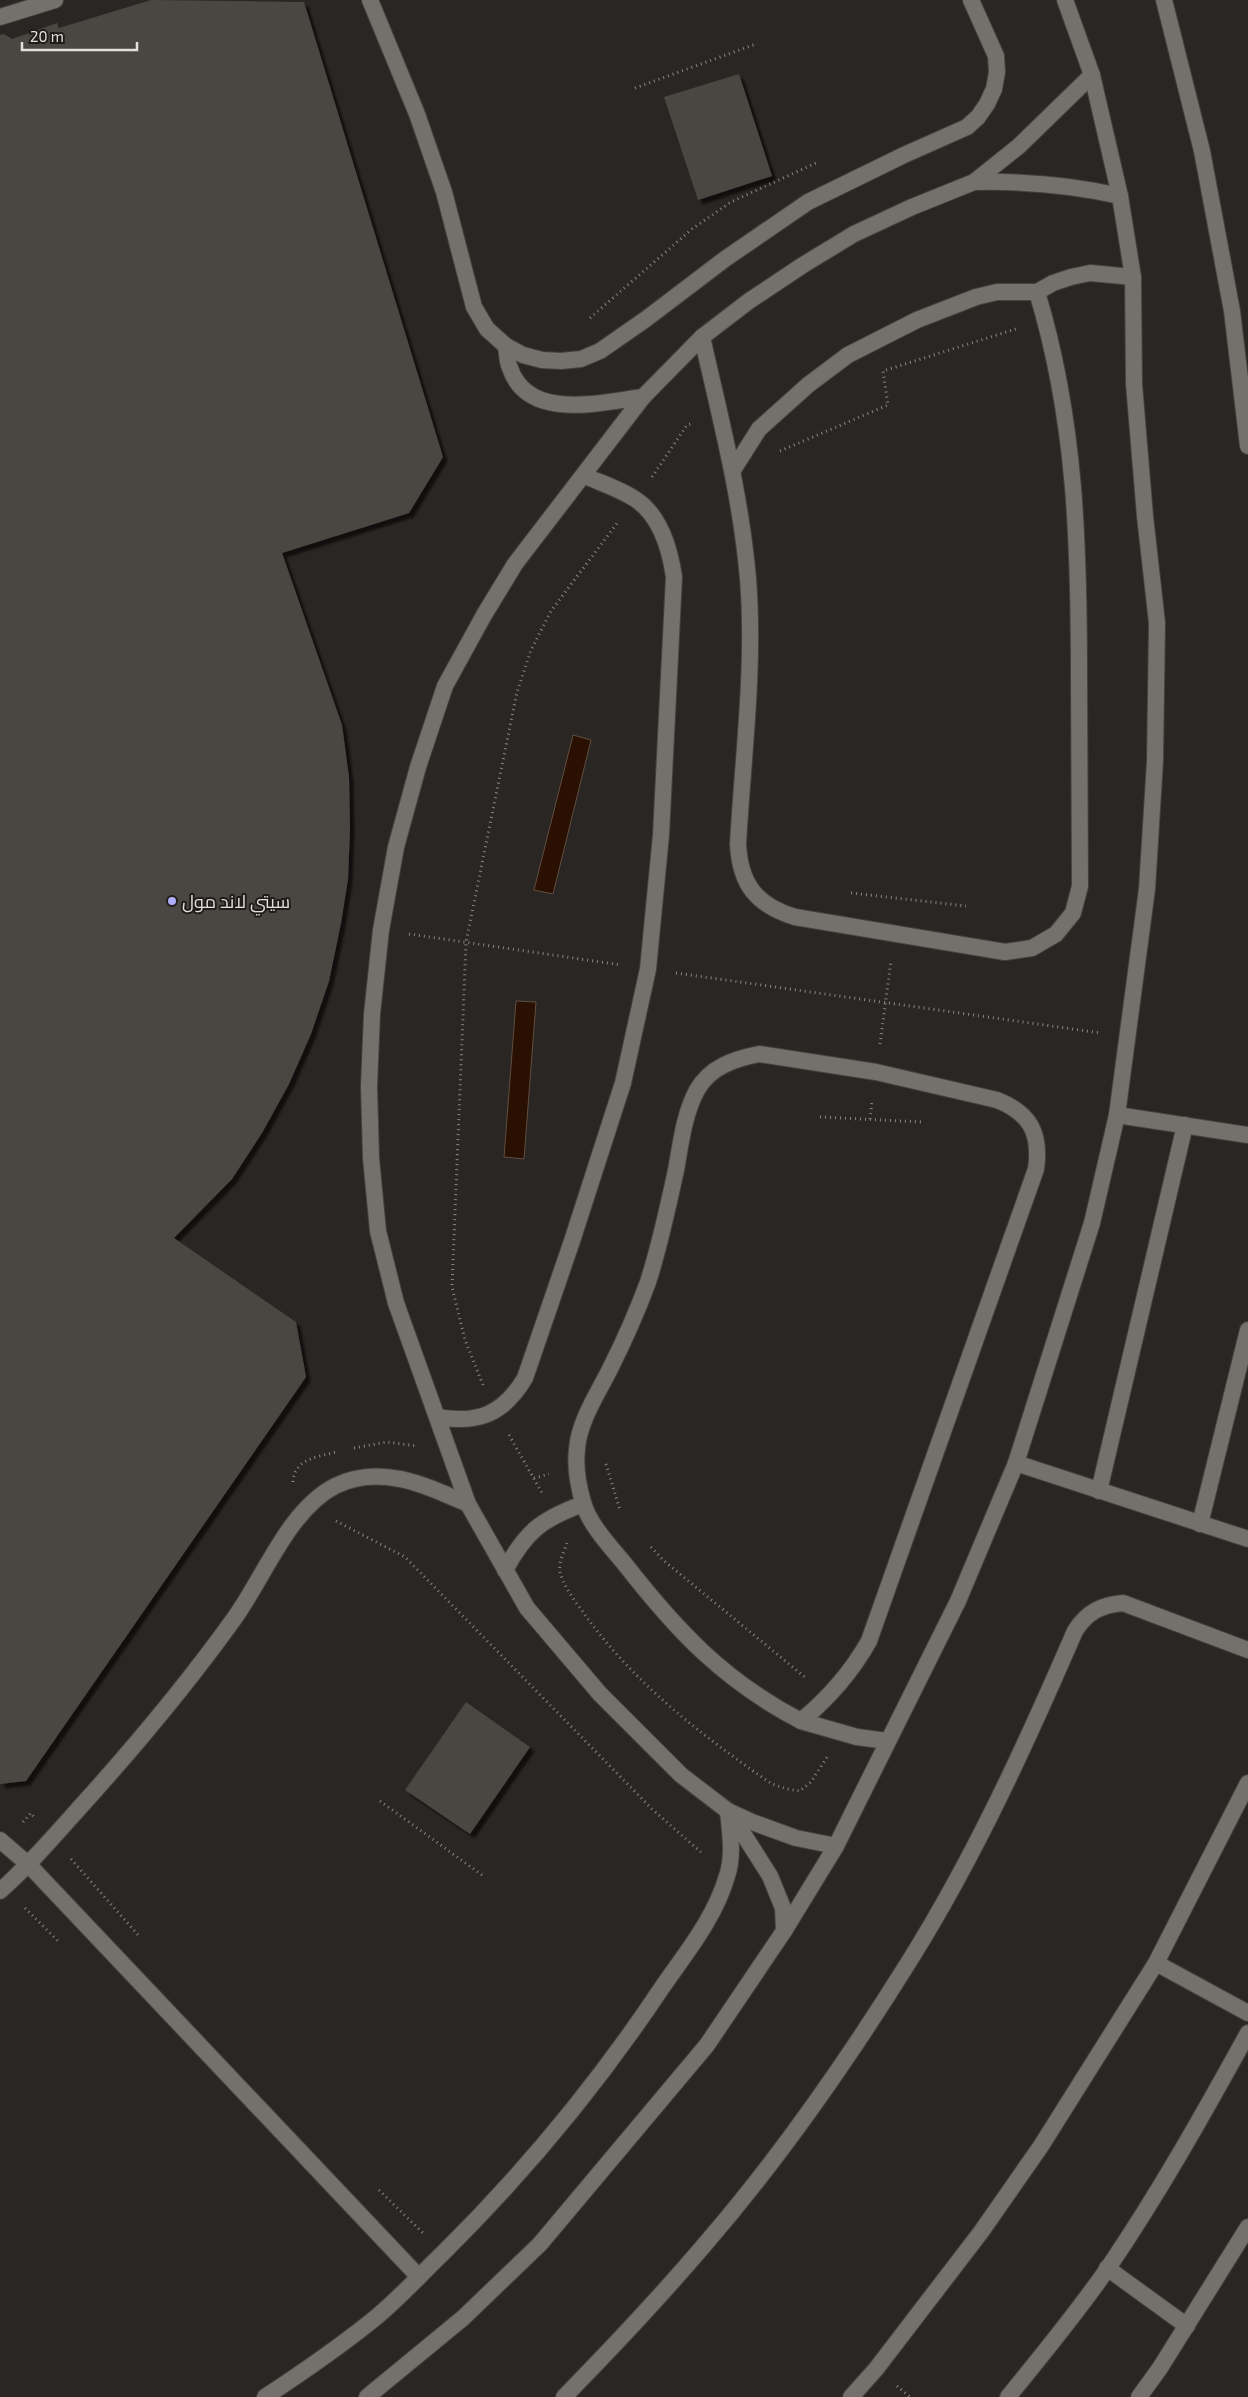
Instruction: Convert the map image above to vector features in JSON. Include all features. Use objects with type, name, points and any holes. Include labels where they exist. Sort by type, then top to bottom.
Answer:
[{"type":"lane","points":[[0,17],[55,0]]},
{"type":"lane","points":[[370,0],[417,114],[444,192],[474,307],[486,329],[506,346],[523,355],[552,361],[581,359],[600,351],[725,259],[808,202],[904,155],[966,128],[978,117],[987,104],[994,89],[997,72],[996,56],[971,0]]},
{"type":"lane","points":[[367,2397],[462,2318],[540,2244],[707,2045],[784,1931],[836,1846],[958,1601],[1016,1463],[1092,1223],[1116,1115],[1147,889],[1155,761],[1157,623],[1145,516],[1134,384],[1133,277],[1120,196],[1092,75],[1065,0]]},
{"type":"lane","points":[[1164,0],[1202,151],[1232,311],[1248,446]]},
{"type":"lane","points":[[836,1846],[796,1838],[728,1811],[681,1775],[600,1694],[527,1608],[468,1504],[447,1451],[396,1303],[378,1231],[370,1158],[369,1086],[372,1014],[381,930],[401,830],[418,766],[445,686],[484,615],[515,564],[585,476],[644,397],[702,337],[756,296],[854,234],[912,207],[974,182],[1019,146],[1092,75]]},
{"type":"lane","points":[[974,182],[1026,182],[1084,188],[1120,196]]},
{"type":"lane","points":[[733,470],[759,428],[775,412],[848,355],[917,320],[976,297],[997,292],[1037,292],[1053,283],[1090,273],[1133,277]]},
{"type":"lane","points":[[702,337],[733,470],[742,525],[748,581],[749,631],[738,844],[739,864],[746,883],[759,900],[776,912],[795,917],[1005,952],[1032,948],[1056,934],[1073,913],[1080,886],[1079,562],[1075,494],[1067,426],[1055,360],[1037,292]]},
{"type":"lane","points":[[506,346],[510,369],[522,387],[540,400],[561,406],[644,397]]},
{"type":"lane","points":[[436,1416],[471,1419],[496,1410],[516,1393],[525,1378],[623,1084],[648,969],[661,836],[674,577],[671,554],[662,533],[636,499],[585,476]]},
{"type":"lane","points":[[801,1721],[822,1704],[840,1685],[856,1664],[869,1640],[1036,1169],[1039,1151],[1035,1134],[1026,1118],[1013,1106],[997,1100],[876,1072],[759,1054],[735,1059],[714,1070],[698,1088],[688,1110],[660,1241],[648,1281],[633,1320],[585,1420],[577,1447],[579,1487],[583,1504],[602,1536],[662,1611],[691,1641],[742,1686],[771,1705],[801,1721],[857,1737],[887,1741]]},
{"type":"lane","points":[[1116,1115],[1248,1135]]},
{"type":"lane","points":[[1099,1491],[1185,1126]]},
{"type":"lane","points":[[1200,1524],[1248,1330]]},
{"type":"lane","points":[[1016,1463],[1248,1540]]},
{"type":"lane","points":[[0,1891],[29,1865],[172,1701],[236,1616],[287,1534],[309,1506],[335,1486],[358,1477],[381,1476],[405,1479],[427,1486],[468,1504]]},
{"type":"lane","points":[[505,1570],[517,1548],[534,1529],[554,1514],[583,1504]]},
{"type":"lane","points":[[564,2397],[630,2328],[708,2241],[780,2150],[848,2056],[911,1958],[969,1858],[1022,1754],[1075,1632],[1083,1619],[1095,1610],[1108,1605],[1123,1604],[1248,1650]]},
{"type":"lane","points":[[851,2397],[876,2369],[981,2232],[1041,2146],[1156,1963],[1248,1783]]},
{"type":"lane","points":[[265,2397],[313,2365],[371,2322],[419,2277],[478,2219],[582,2099],[630,2036],[718,1901],[728,1876],[732,1852],[728,1811]]},
{"type":"lane","points":[[728,1811],[748,1839],[770,1876],[784,1908],[784,1931]]},
{"type":"lane","points":[[0,1840],[29,1865],[177,2024],[419,2277]]},
{"type":"lane","points":[[1156,1963],[1248,2013]]},
{"type":"lane","points":[[1008,2397],[1059,2334],[1108,2268],[1186,2146],[1248,2033]]},
{"type":"lane","points":[[1139,2397],[1187,2326],[1248,2227]]},
{"type":"lane","points":[[1108,2268],[1187,2326]]},
{"type":"path","points":[[635,88],[756,44]]},
{"type":"path","points":[[590,318],[692,229],[731,202],[825,160]]},
{"type":"path","points":[[534,1478],[478,1375],[465,1340],[452,1287],[466,942],[517,692],[531,650],[552,611],[636,499]]},
{"type":"path","points":[[851,893],[966,906]]},
{"type":"path","points":[[870,1119],[899,898]]},
{"type":"path","points":[[381,930],[885,1004],[1128,1036]]},
{"type":"path","points":[[820,1117],[922,1122]]},
{"type":"path","points":[[347,1450],[387,1442],[447,1451]]},
{"type":"path","points":[[337,1452],[304,1461],[294,1473],[293,1489],[302,1502],[405,1557],[652,1809],[728,1876]]},
{"type":"path","points":[[380,1801],[482,1875]]},
{"type":"shaded area","points":[[573,735],[591,740],[553,894],[534,890]]},
{"type":"shaded area","points":[[516,1001],[536,1002],[524,1159],[504,1157]]},
{"type":"building","name":"سيتي لاند مول","points":[[151,0],[304,2],[443,457],[409,513],[282,553],[342,725],[349,777],[348,879],[329,981],[311,1034],[289,1084],[262,1133],[232,1179],[174,1238],[296,1322],[306,1377],[26,1781],[0,1784],[0,35],[4,34],[12,39],[57,23],[59,28]]},
{"type":"building","points":[[739,74],[772,176],[698,200],[664,97]]},
{"type":"building","points":[[466,1702],[530,1747],[470,1834],[405,1790]]},
{"type":"place","name":"سيتي لاند مول","points":[[172,901]]}]
